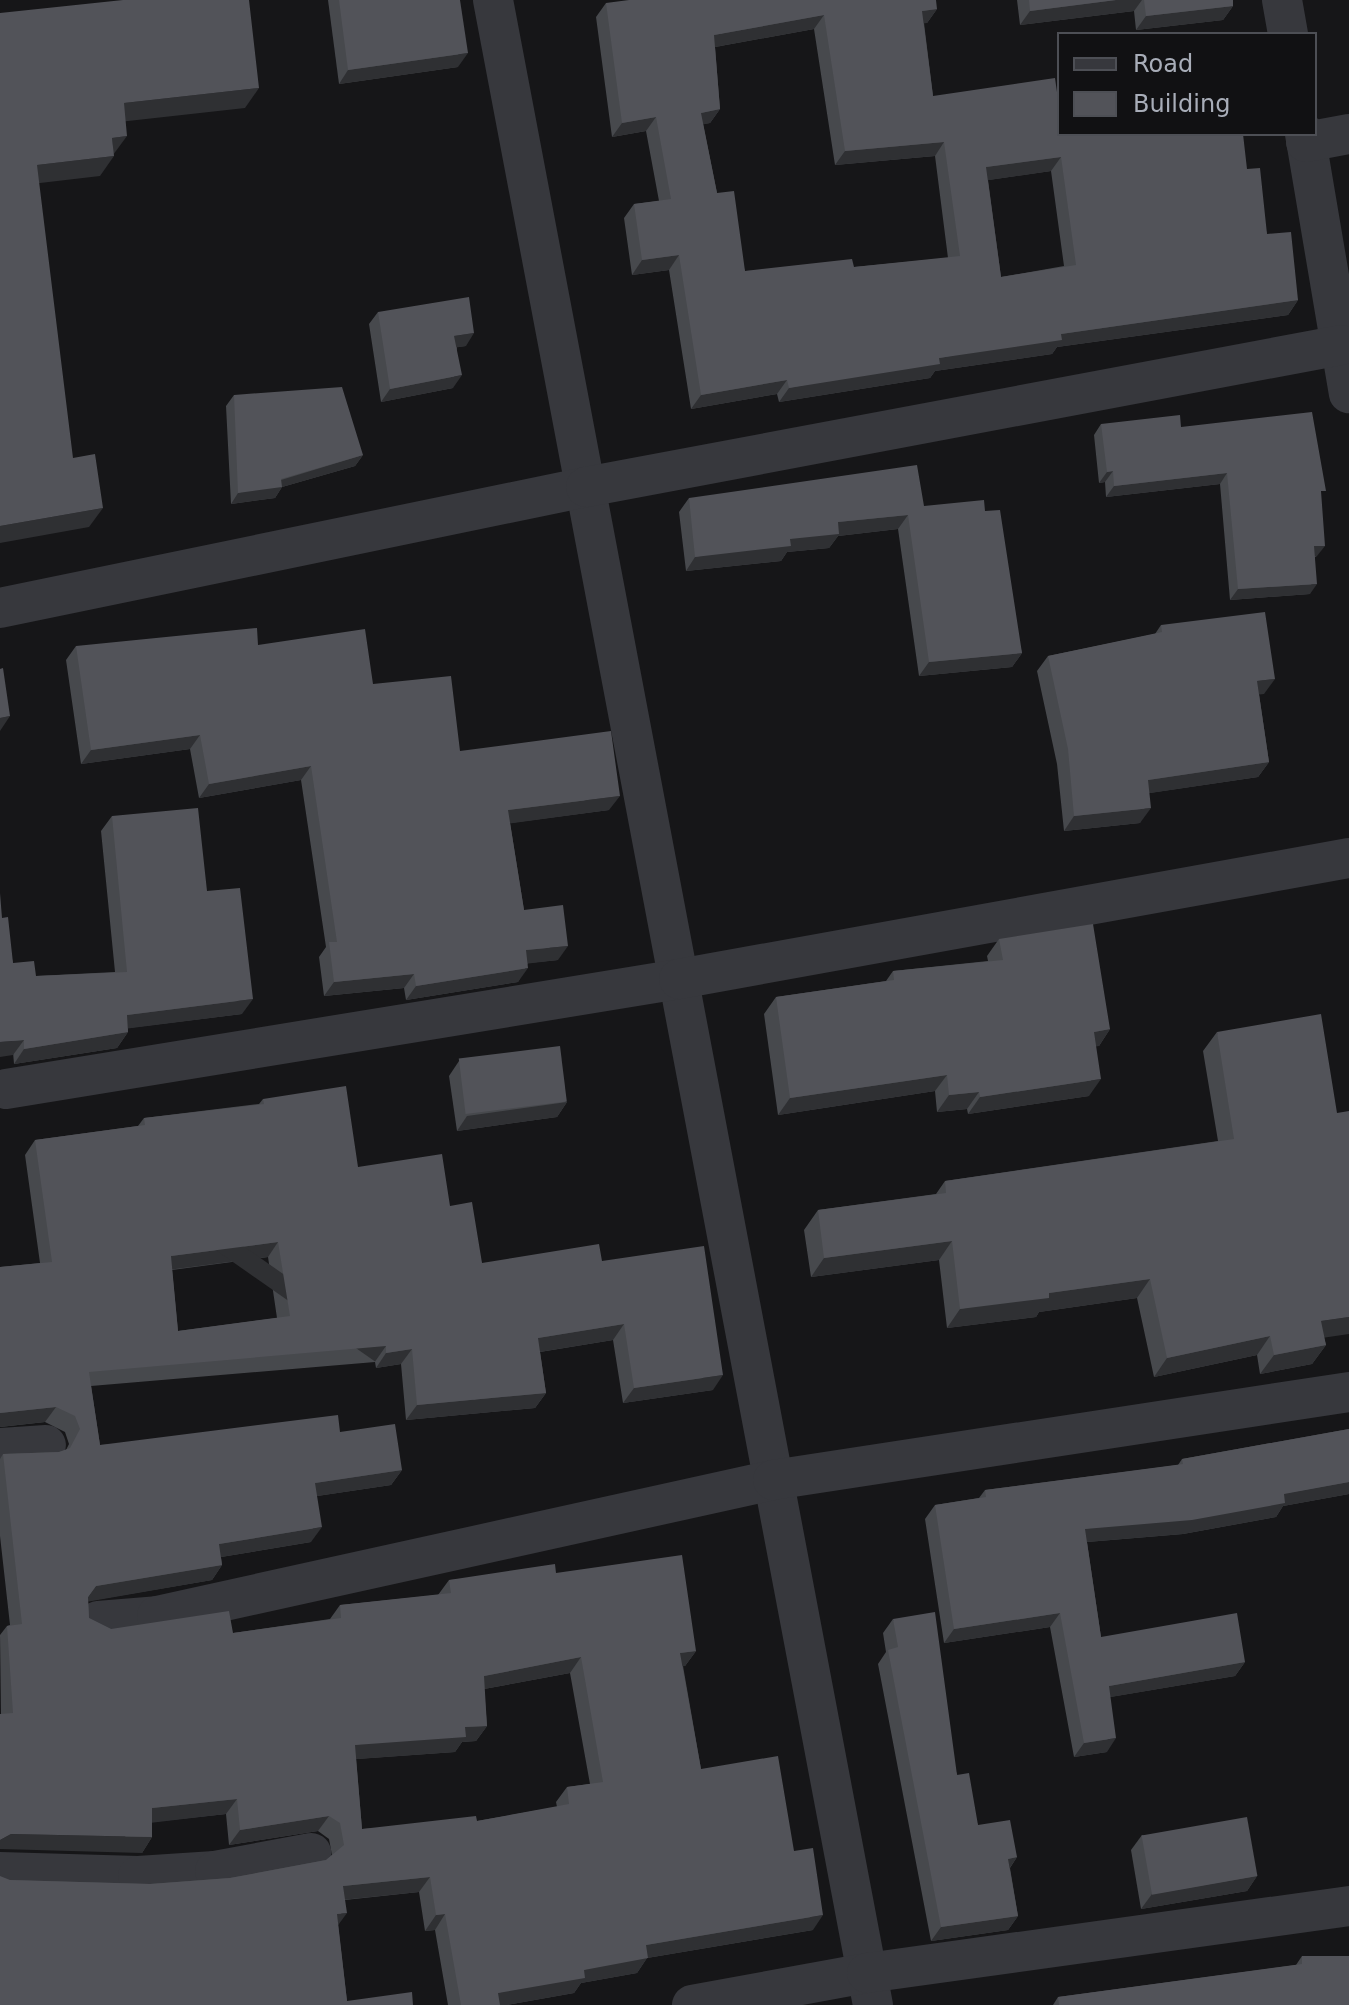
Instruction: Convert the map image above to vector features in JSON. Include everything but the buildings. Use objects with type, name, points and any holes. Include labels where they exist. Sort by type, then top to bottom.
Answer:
[{"type":"street","points":[[493,0],[870,1989]]},
{"type":"street","points":[[1282,0],[1288,32]]},
{"type":"street","points":[[1349,134],[1305,138],[1349,393]]},
{"type":"street","points":[[0,608],[586,487],[1341,345]]},
{"type":"street","points":[[6,1089],[679,979],[1349,858]]},
{"type":"street","points":[[98,1621],[157,1616],[773,1480],[1349,1392]]},
{"type":"street","points":[[0,1448],[46,1445]]},
{"type":"street","points":[[0,1872],[138,1876],[215,1871],[311,1853]]},
{"type":"street","points":[[692,2005],[870,1989],[1349,1906]]}]
